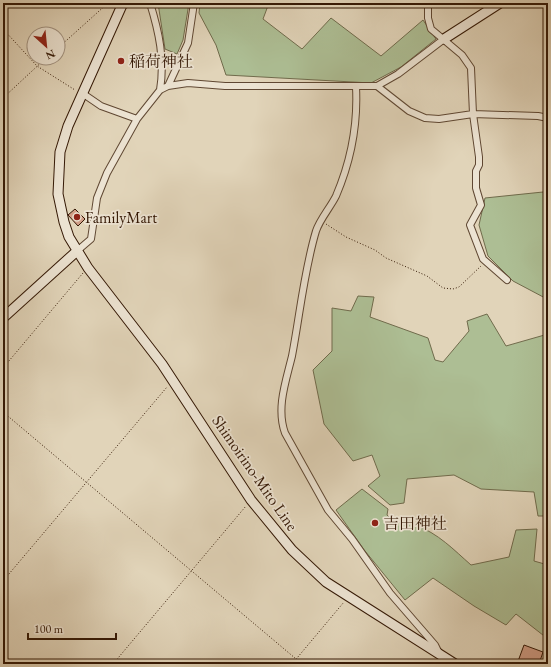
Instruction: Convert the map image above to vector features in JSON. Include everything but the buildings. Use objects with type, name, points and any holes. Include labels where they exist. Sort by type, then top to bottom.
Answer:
[{"type":"main road","name":"Shimoirino-Mito Line","points":[[123,3],[62,141],[58,175],[58,194],[64,222],[77,251],[88,268],[173,380],[252,500],[300,559],[319,576],[348,597],[455,664]]},
{"type":"main road","points":[[444,39],[500,3]]},
{"type":"main road","points":[[3,318],[77,251]]},
{"type":"street","points":[[150,3],[162,51],[163,72],[160,90]]},
{"type":"street","points":[[168,86],[188,43],[194,3]]},
{"type":"street","points":[[428,3],[429,25],[436,34],[462,55],[471,68],[473,114],[479,157],[476,188],[481,205],[470,225],[485,261],[507,280]]},
{"type":"street","points":[[77,251],[91,239],[97,198],[101,186],[137,119],[160,90],[168,86],[188,83],[224,86],[377,86],[398,74],[444,39]]},
{"type":"street","points":[[377,86],[409,112],[425,118],[439,119],[473,114],[538,116],[548,118]]},
{"type":"street","points":[[356,87],[358,109],[353,145],[336,195],[317,228],[308,259],[298,325],[282,401],[282,424],[285,433],[328,510],[352,538],[390,593],[435,644],[439,653]]},
{"type":"street","points":[[82,94],[101,106],[137,119]]},
{"type":"path","points":[[66,41],[108,3]]},
{"type":"path","points":[[3,29],[26,53]]},
{"type":"path","points":[[3,98],[37,66]]},
{"type":"path","points":[[40,66],[82,94]]},
{"type":"path","points":[[322,221],[346,237],[370,248],[386,258],[427,276],[442,288],[453,289],[464,284],[485,261]]},
{"type":"path","points":[[3,368],[88,268]]},
{"type":"path","points":[[3,581],[173,380]]},
{"type":"path","points":[[3,412],[302,664]]},
{"type":"path","points":[[113,664],[252,500]]},
{"type":"path","points":[[292,664],[348,597]]},
{"type":"green space","points":[[158,3],[189,3],[183,40],[177,54],[165,49]]},
{"type":"green space","points":[[200,3],[269,3],[263,19],[302,49],[331,18],[381,56],[423,20],[436,39],[401,67],[371,83],[226,75],[216,45],[199,13]]},
{"type":"green space","points":[[543,192],[548,202],[548,305],[547,299],[513,281],[488,256],[479,225],[485,198]]},
{"type":"green space","points":[[358,296],[374,297],[370,317],[428,338],[435,360],[443,362],[469,331],[467,321],[487,314],[506,346],[548,334],[548,516],[538,516],[534,492],[481,489],[454,475],[407,479],[404,503],[390,505],[368,486],[380,476],[372,455],[353,461],[324,424],[313,370],[332,351],[332,308],[351,311]]},
{"type":"green space","points":[[362,489],[388,509],[387,515],[394,521],[423,528],[445,542],[471,565],[509,557],[516,530],[537,529],[534,561],[548,565],[548,639],[516,614],[506,625],[474,606],[433,578],[405,600],[365,551],[336,510]]},
{"type":"place","name":"稲荷神社","points":[[121,61]]},
{"type":"place","name":"FamilyMart","points":[[77,217]]},
{"type":"place","name":"吉田神社","points":[[375,523]]}]
